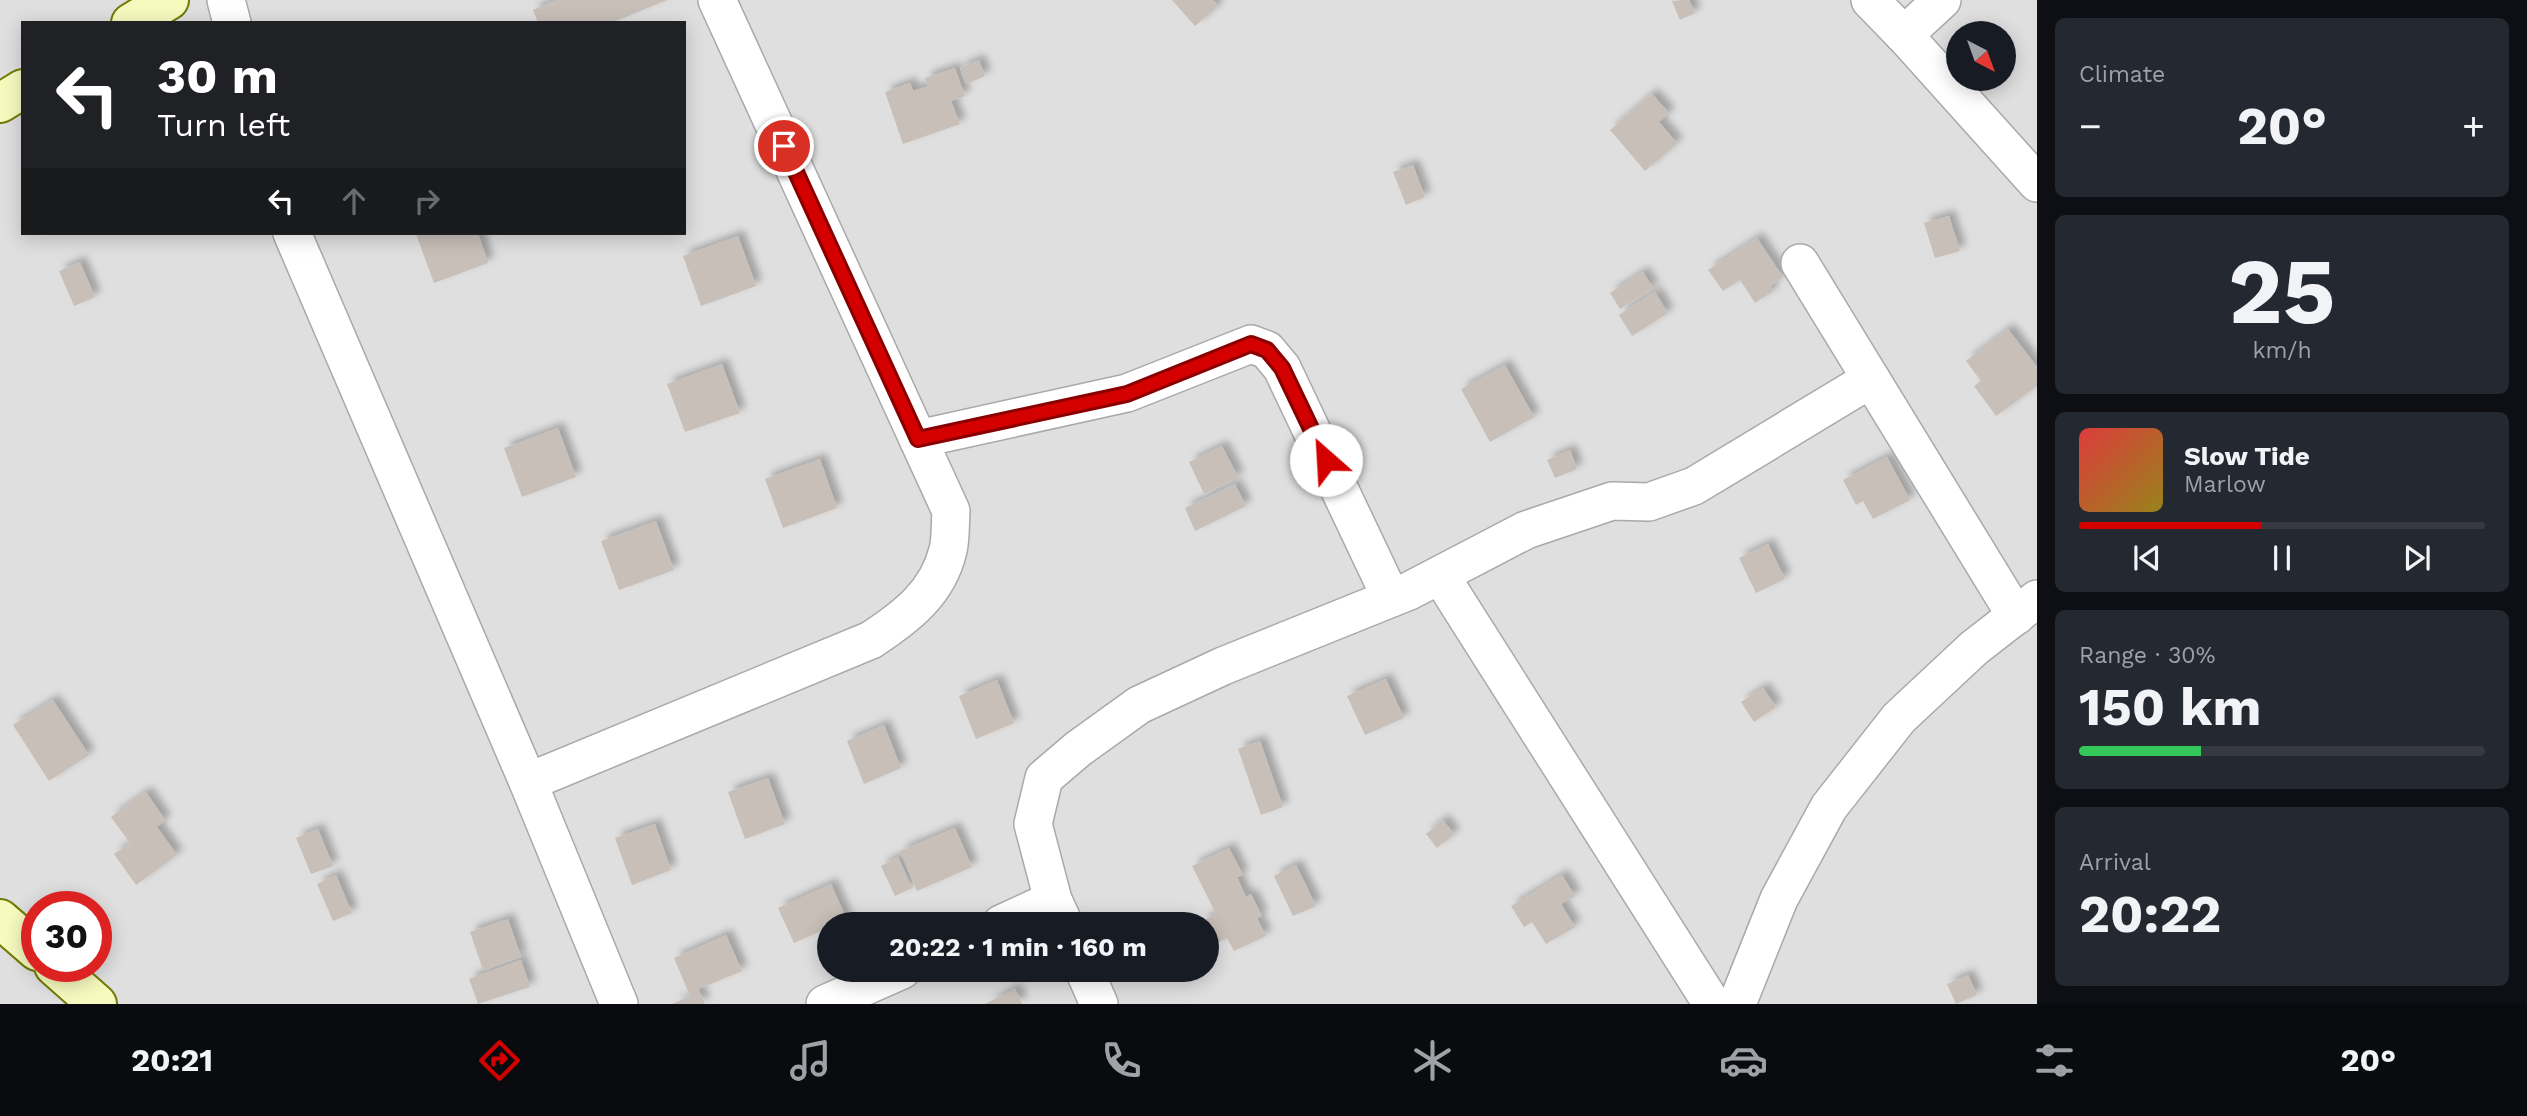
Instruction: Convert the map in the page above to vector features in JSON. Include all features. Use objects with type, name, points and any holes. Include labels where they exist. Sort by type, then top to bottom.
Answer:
[{"type":"main road","points":[[134,21],[169,0]]},
{"type":"main road","points":[[0,103],[21,90]]},
{"type":"main road","points":[[0,919],[21,937]]},
{"type":"main road","points":[[72,982],[97,1004]]},
{"type":"street","points":[[226,0],[231,21]]},
{"type":"street","points":[[528,782],[871,640],[906,616],[935,585],[948,549],[951,511],[717,0]]},
{"type":"street","points":[[1870,0],[1904,34],[2037,183]]},
{"type":"street","points":[[1904,34],[1942,0]]},
{"type":"street","points":[[293,235],[528,782],[619,1004]]},
{"type":"street","points":[[1737,1004],[1779,899],[1829,807],[1899,718],[1974,648],[2026,608],[1871,379],[1800,262]]},
{"type":"street","points":[[918,439],[1127,394],[1251,344],[1267,350],[1282,368],[1391,598]]},
{"type":"street","points":[[1058,912],[1033,824],[1044,778],[1078,749],[1139,705],[1223,666],[1391,598],[1526,530],[1612,501],[1649,502],[1694,486],[1871,379]]},
{"type":"street","points":[[1440,575],[1712,1004]]},
{"type":"street","points":[[835,1002],[877,982]]},
{"type":"street","points":[[1089,982],[1099,1004]]},
{"type":"shaded area","points":[[0,0],[2037,0],[2037,1004],[0,1004]]},
{"type":"building","points":[[557,0],[667,0],[616,21],[537,21],[533,10]]},
{"type":"building","points":[[1172,0],[1213,0],[1218,6],[1195,26]]},
{"type":"building","points":[[1689,0],[1695,13],[1680,20],[1672,1]]},
{"type":"building","points":[[979,60],[985,76],[966,84],[960,68]]},
{"type":"building","points":[[955,68],[965,96],[951,101],[960,124],[903,144],[885,92],[910,83],[913,91],[928,86],[925,78]]},
{"type":"building","points":[[1652,94],[1669,113],[1659,122],[1677,143],[1645,171],[1610,130]]},
{"type":"building","points":[[1413,165],[1425,197],[1406,205],[1393,172]]},
{"type":"building","points":[[1949,216],[1960,251],[1935,258],[1924,223]]},
{"type":"building","points":[[416,235],[479,235],[488,263],[434,283]]},
{"type":"building","points":[[738,236],[756,286],[701,306],[683,256]]},
{"type":"building","points":[[1757,238],[1783,277],[1770,286],[1773,291],[1755,303],[1740,280],[1723,291],[1708,270]]},
{"type":"building","points":[[80,262],[95,297],[74,306],[59,271]]},
{"type":"building","points":[[1643,272],[1653,288],[1620,309],[1610,293]]},
{"type":"building","points":[[1655,292],[1668,313],[1632,336],[1619,315]]},
{"type":"building","points":[[2008,329],[2037,367],[2037,386],[1996,416],[1974,386],[1981,381],[1966,361]]},
{"type":"building","points":[[722,364],[740,413],[685,432],[667,384]]},
{"type":"building","points":[[1505,365],[1534,417],[1490,442],[1461,389]]},
{"type":"building","points":[[558,428],[576,477],[522,497],[504,448]]},
{"type":"building","points":[[1222,446],[1238,477],[1204,494],[1189,462]]},
{"type":"building","points":[[1570,450],[1577,469],[1555,478],[1547,460]]},
{"type":"building","points":[[1887,457],[1910,500],[1873,519],[1863,501],[1856,505],[1843,480]]},
{"type":"building","points":[[820,459],[837,508],[783,528],[765,479]]},
{"type":"building","points":[[1235,484],[1246,506],[1195,531],[1185,508]]},
{"type":"building","points":[[656,521],[674,570],[619,590],[601,541]]},
{"type":"building","points":[[1768,544],[1785,579],[1756,593],[1739,558]]},
{"type":"building","points":[[1386,679],[1404,718],[1365,735],[1347,696]]},
{"type":"building","points":[[997,680],[1014,723],[976,739],[959,696]]},
{"type":"building","points":[[1763,688],[1776,707],[1754,722],[1741,702]]},
{"type":"building","points":[[53,700],[89,755],[49,781],[13,725]]},
{"type":"building","points":[[884,725],[901,768],[864,784],[847,741]]},
{"type":"building","points":[[1260,741],[1283,807],[1261,815],[1238,749]]},
{"type":"building","points":[[768,778],[785,824],[745,839],[728,792]]},
{"type":"building","points":[[146,792],[165,820],[157,827],[177,855],[136,885],[114,854],[130,843],[111,817]]},
{"type":"building","points":[[1443,820],[1454,834],[1437,848],[1426,834]]},
{"type":"building","points":[[655,824],[671,870],[632,885],[615,838]]},
{"type":"building","points":[[955,828],[972,867],[917,891],[900,851]]},
{"type":"building","points":[[318,829],[333,866],[311,874],[296,838]]},
{"type":"building","points":[[1229,848],[1243,875],[1237,877],[1246,897],[1251,894],[1262,916],[1257,918],[1266,936],[1234,951],[1227,938],[1219,942],[1219,912],[1215,912],[1192,866]]},
{"type":"building","points":[[898,857],[912,888],[895,896],[881,866]]},
{"type":"building","points":[[1296,865],[1316,906],[1293,916],[1274,876]]},
{"type":"building","points":[[336,875],[352,913],[333,921],[317,884]]},
{"type":"building","points":[[1562,875],[1575,896],[1561,904],[1575,927],[1546,944],[1532,922],[1524,927],[1511,906]]},
{"type":"building","points":[[831,884],[843,912],[817,912],[817,933],[794,943],[778,908]]},
{"type":"building","points":[[508,919],[521,957],[483,970],[470,932]]},
{"type":"building","points":[[726,935],[742,971],[698,989],[705,1004],[672,1004],[690,996],[674,958]]},
{"type":"building","points":[[521,960],[530,987],[478,1004],[469,979]]},
{"type":"building","points":[[1968,975],[1977,995],[1956,1004],[1947,984]]},
{"type":"building","points":[[1015,989],[1022,1004],[985,1004]]},
{"type":"route","points":[[784,146],[918,439],[1127,394],[1251,344],[1267,350],[1282,368],[1326,460]]}]
